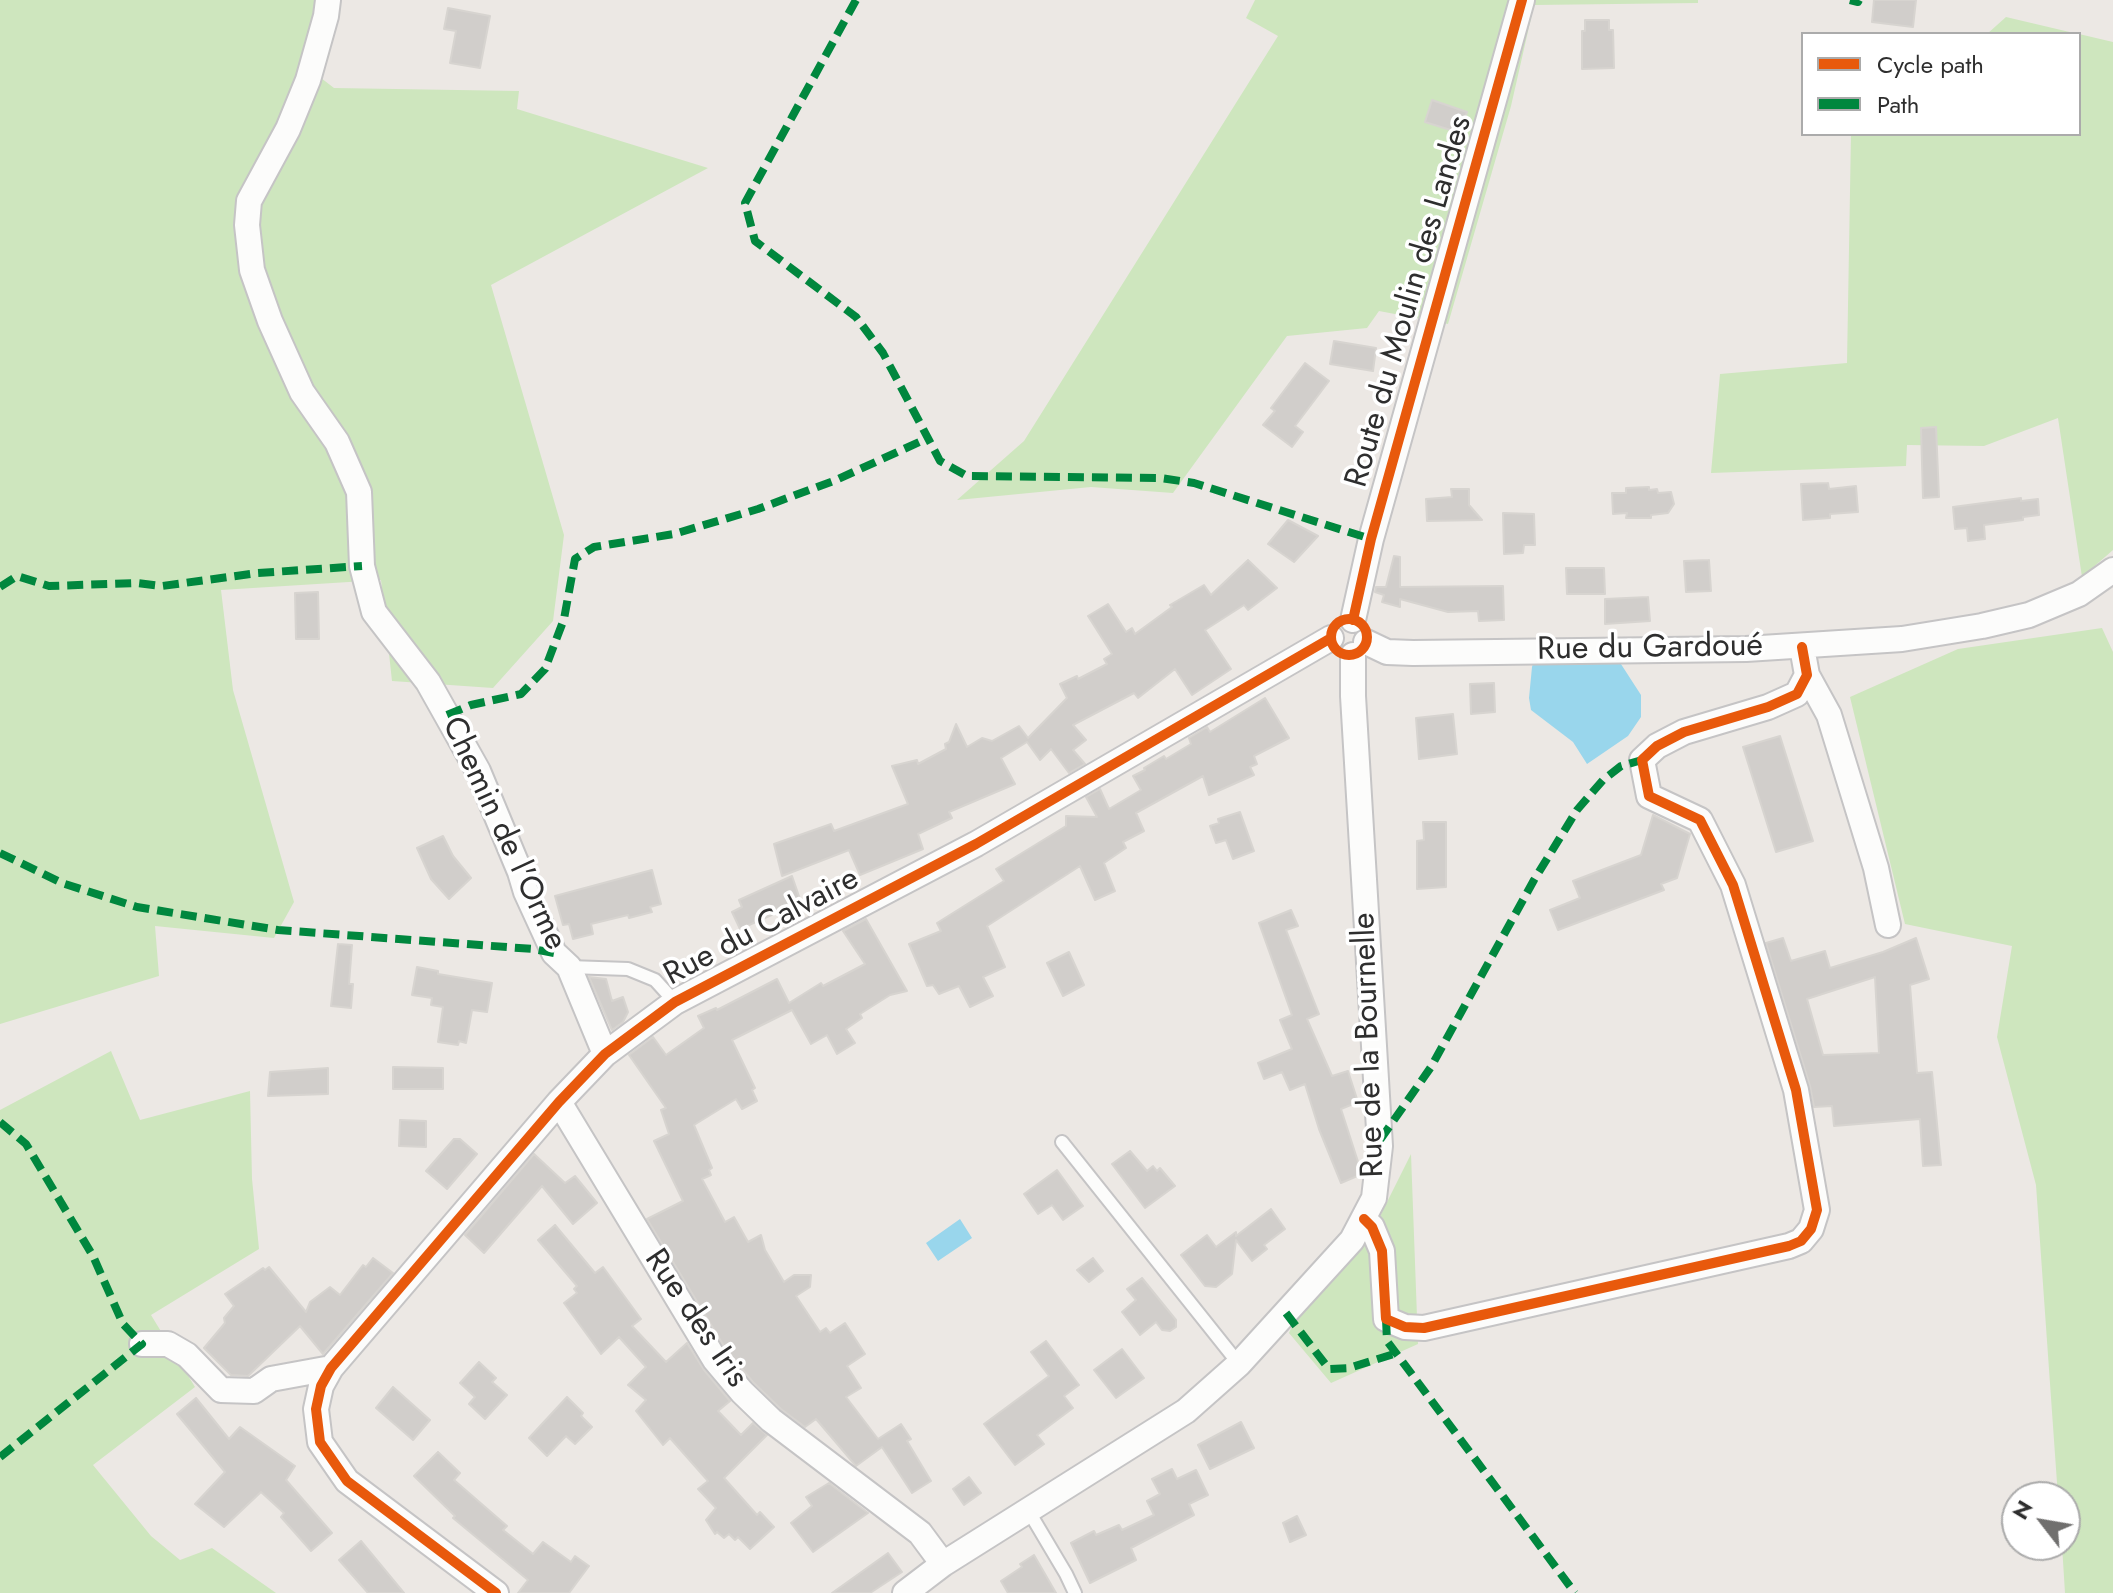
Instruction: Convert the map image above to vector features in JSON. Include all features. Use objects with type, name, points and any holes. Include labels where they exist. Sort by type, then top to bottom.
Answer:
[{"type":"street","name":"Chemin de l'Orme","points":[[328,0],[308,80],[288,129],[249,201],[247,225],[252,270],[270,321],[302,392],[337,442],[359,492],[362,566],[374,612],[428,682],[478,771],[526,892],[554,953],[569,967],[605,1054]]},
{"type":"street","name":"Route du Moulin des Landes","points":[[1353,620],[1371,539],[1522,0]]},
{"type":"street","name":"Rue du Gardoué","points":[[1360,649],[1413,653],[1802,647],[1902,639],[2029,615],[2079,594],[2113,570]]},
{"type":"street","points":[[1353,620],[1366,631],[1360,649],[1338,652],[1331,638],[1337,623],[1353,620]]},
{"type":"street","name":"Rue du Calvaire","points":[[496,1593],[347,1481],[320,1442],[316,1409],[321,1386],[331,1368],[559,1102],[605,1054],[675,1002],[976,844],[1331,638]]},
{"type":"street","points":[[1802,647],[1807,675],[1829,715],[1876,868],[1888,925]]},
{"type":"street","name":"Rue de la Bournelle","points":[[905,1593],[943,1564],[1186,1411],[1239,1364],[1352,1240],[1364,1219],[1374,1198],[1380,1146],[1353,696],[1360,649]]},
{"type":"street","points":[[1364,1219],[1372,1227],[1382,1251],[1386,1319],[1405,1327],[1424,1328],[1789,1246],[1801,1241],[1811,1229],[1817,1210],[1796,1090],[1733,885],[1700,820],[1649,796],[1642,760],[1657,746],[1684,732],[1768,707],[1797,694],[1807,675]]},
{"type":"street","name":"Rue des Iris","points":[[559,1102],[715,1360],[771,1420],[920,1533],[943,1564]]},
{"type":"street","points":[[142,1344],[168,1344],[187,1355],[221,1390],[254,1391],[271,1379],[331,1368]]},
{"type":"lane","points":[[569,967],[628,969],[655,980],[675,1002]]},
{"type":"lane","points":[[1062,1142],[1239,1364]]},
{"type":"lane","points":[[1028,1510],[1075,1593]]},
{"type":"green space","points":[[0,0],[337,0],[329,56],[321,78],[334,88],[519,91],[517,109],[708,168],[491,285],[564,535],[553,621],[493,688],[392,681],[381,580],[221,590],[233,690],[294,902],[274,938],[155,926],[159,976],[0,1024]]},
{"type":"green space","points":[[1255,0],[1698,0],[1698,3],[1534,5],[1511,106],[1448,324],[1379,311],[1367,328],[1287,336],[1173,493],[1091,487],[957,500],[1024,441],[1278,36],[1246,18]]},
{"type":"green space","points":[[2006,17],[2070,32],[1989,32]]},
{"type":"green space","points":[[2081,34],[2113,42],[2113,550],[2082,577],[2058,418],[1984,446],[1907,445],[1906,466],[1711,473],[1720,374],[1847,363],[1851,136],[2081,136]]},
{"type":"green space","points":[[2102,628],[2113,652],[2113,1593],[2065,1593],[2063,1561],[2081,1561],[2081,1481],[2057,1481],[2036,1185],[1997,1037],[2012,946],[1905,924],[1850,697],[1958,649]]},
{"type":"green space","points":[[111,1051],[140,1120],[250,1091],[252,1179],[259,1249],[151,1315],[195,1387],[93,1465],[151,1536],[180,1560],[212,1548],[276,1593],[0,1593],[0,1110]]},
{"type":"green space","points":[[1411,1154],[1418,1344],[1331,1383],[1289,1333],[1300,1308],[1370,1236]]},
{"type":"water","points":[[1619,661],[1641,695],[1641,717],[1628,736],[1587,764],[1573,742],[1531,710],[1529,698],[1533,663]]},
{"type":"water","points":[[960,1219],[972,1238],[938,1261],[926,1243]]},
{"type":"building","points":[[1874,0],[1916,0],[1913,27],[1872,22]]},
{"type":"building","points":[[448,8],[490,16],[480,68],[450,63],[456,31],[444,29]]},
{"type":"building","points":[[1585,20],[1609,20],[1609,30],[1613,30],[1614,68],[1582,69]]},
{"type":"building","points":[[1432,100],[1467,112],[1460,133],[1425,122]]},
{"type":"building","points":[[1334,341],[1376,348],[1373,371],[1330,364]]},
{"type":"building","points":[[1305,363],[1329,381],[1295,426],[1303,432],[1292,447],[1263,425],[1275,411],[1271,408]]},
{"type":"building","points":[[1936,427],[1939,497],[1923,498],[1921,428]]},
{"type":"building","points":[[1828,483],[1829,489],[1856,486],[1858,512],[1803,520],[1801,484]]},
{"type":"building","points":[[1649,487],[1649,490],[1657,489],[1658,493],[1671,492],[1674,504],[1668,513],[1651,515],[1651,518],[1626,518],[1627,513],[1613,514],[1612,493],[1626,493],[1626,488]]},
{"type":"building","points":[[1451,489],[1469,489],[1469,505],[1482,520],[1427,521],[1426,499],[1452,497]]},
{"type":"building","points":[[2021,498],[2021,501],[2038,499],[2039,515],[1984,525],[1985,539],[1968,541],[1967,528],[1955,529],[1953,507]]},
{"type":"building","points":[[1503,513],[1534,514],[1535,545],[1524,545],[1523,553],[1504,554]]},
{"type":"building","points":[[1288,520],[1318,536],[1294,562],[1268,544]]},
{"type":"building","points":[[1394,556],[1400,557],[1400,587],[1503,586],[1504,620],[1479,621],[1478,611],[1448,612],[1400,599],[1400,607],[1382,602],[1384,595],[1375,592],[1376,587],[1386,587]]},
{"type":"building","points":[[1248,560],[1277,588],[1248,610],[1244,605],[1205,630],[1231,669],[1192,695],[1175,669],[1138,698],[1134,693],[1073,725],[1086,740],[1073,750],[1085,764],[1069,773],[1051,749],[1040,760],[1027,742],[1001,758],[1015,784],[949,812],[952,818],[918,834],[923,849],[860,875],[849,850],[782,876],[774,844],[831,824],[834,831],[908,804],[892,766],[917,760],[918,764],[946,749],[945,744],[949,742],[956,724],[967,747],[982,738],[992,741],[1019,726],[1028,738],[1067,698],[1060,684],[1077,676],[1078,679],[1107,664],[1104,659],[1112,654],[1088,616],[1108,604],[1126,632],[1132,628],[1135,634],[1172,607],[1170,605],[1204,585],[1211,595]]},
{"type":"building","points":[[1709,560],[1711,591],[1686,592],[1684,561]]},
{"type":"building","points":[[1566,568],[1604,568],[1605,594],[1567,594]]},
{"type":"building","points":[[318,592],[319,639],[296,639],[295,593]]},
{"type":"building","points":[[1648,597],[1650,621],[1605,624],[1605,599]]},
{"type":"building","points":[[1494,683],[1495,712],[1471,714],[1470,684]]},
{"type":"building","points":[[1265,698],[1289,738],[1254,756],[1257,764],[1250,767],[1254,775],[1209,795],[1203,776],[1136,813],[1144,831],[1123,842],[1126,848],[1104,863],[1115,891],[1095,900],[1080,866],[987,926],[1005,967],[983,977],[993,996],[970,1007],[959,986],[939,994],[933,985],[927,986],[909,944],[941,931],[937,923],[1004,881],[996,869],[1066,826],[1066,816],[1097,817],[1086,797],[1100,789],[1109,809],[1141,790],[1133,776],[1144,768],[1191,744],[1189,738],[1207,727],[1210,732]]},
{"type":"building","points":[[1453,714],[1457,754],[1419,759],[1416,718]]},
{"type":"building","points":[[1780,736],[1813,841],[1776,852],[1743,747]]},
{"type":"building","points":[[1240,812],[1254,851],[1233,859],[1226,840],[1216,843],[1210,826],[1219,823],[1218,819]]},
{"type":"building","points":[[1653,815],[1690,834],[1677,878],[1661,884],[1664,890],[1558,930],[1550,910],[1580,898],[1573,881],[1641,855]]},
{"type":"building","points":[[1423,822],[1446,822],[1446,887],[1417,889],[1417,841],[1424,840]]},
{"type":"building","points":[[443,836],[453,856],[471,878],[449,899],[431,879],[417,848]]},
{"type":"building","points":[[652,870],[661,904],[650,907],[652,912],[591,924],[593,934],[573,939],[569,924],[563,925],[555,896]]},
{"type":"building","points":[[792,876],[801,902],[740,929],[732,912],[742,907],[739,900]]},
{"type":"building","points":[[1291,910],[1298,926],[1286,930],[1319,1014],[1307,1019],[1332,1076],[1348,1071],[1358,1102],[1341,1109],[1362,1174],[1341,1183],[1305,1084],[1290,1090],[1282,1072],[1264,1079],[1258,1063],[1292,1049],[1280,1020],[1292,1015],[1259,923]]},
{"type":"building","points":[[866,919],[907,991],[890,995],[860,1014],[862,1018],[846,1029],[855,1043],[837,1054],[827,1035],[811,1044],[792,1010],[732,1040],[755,1088],[752,1090],[757,1101],[742,1109],[736,1099],[694,1125],[712,1168],[709,1170],[711,1175],[702,1179],[725,1222],[734,1217],[748,1242],[761,1235],[765,1250],[784,1282],[794,1275],[811,1275],[810,1287],[796,1296],[820,1332],[826,1328],[830,1333],[845,1323],[865,1354],[847,1366],[861,1388],[846,1397],[878,1439],[901,1424],[911,1439],[907,1441],[931,1481],[912,1493],[882,1447],[856,1466],[816,1419],[805,1427],[781,1409],[727,1351],[647,1219],[683,1201],[654,1141],[669,1134],[661,1110],[666,1108],[629,1055],[653,1037],[666,1055],[704,1028],[698,1016],[717,1010],[777,979],[789,1003],[821,983],[823,986],[865,964],[843,931]]},
{"type":"building","points":[[1783,938],[1791,961],[1825,951],[1830,968],[1916,938],[1929,979],[1910,985],[1917,1073],[1932,1072],[1941,1165],[1923,1166],[1920,1119],[1834,1126],[1832,1106],[1814,1107],[1766,943]],"holes":[[[1875,977],[1879,1053],[1823,1055],[1807,999]]]},
{"type":"building","points":[[338,944],[352,945],[351,1008],[331,1006]]},
{"type":"building","points":[[1069,952],[1084,985],[1063,996],[1047,963]]},
{"type":"building","points":[[417,967],[438,971],[438,974],[492,983],[487,1012],[472,1010],[466,1043],[438,1042],[443,1007],[431,1005],[432,998],[412,995]]},
{"type":"building","points":[[589,977],[606,979],[612,1001],[623,997],[628,1012],[623,1022],[612,1030]]},
{"type":"building","points":[[393,1067],[443,1068],[443,1089],[393,1089]]},
{"type":"building","points":[[328,1068],[328,1094],[268,1096],[270,1072]]},
{"type":"building","points":[[400,1120],[426,1121],[426,1147],[399,1146]]},
{"type":"building","points":[[454,1139],[460,1139],[477,1154],[447,1189],[426,1171]]},
{"type":"building","points":[[1130,1151],[1147,1171],[1153,1166],[1157,1171],[1160,1168],[1175,1186],[1145,1208],[1112,1164]]},
{"type":"building","points":[[534,1154],[565,1183],[575,1176],[597,1203],[573,1224],[542,1186],[484,1253],[465,1235]]},
{"type":"building","points":[[1057,1170],[1083,1206],[1063,1220],[1052,1205],[1038,1214],[1024,1194]]},
{"type":"building","points":[[1271,1209],[1285,1229],[1264,1245],[1267,1249],[1252,1261],[1236,1240],[1232,1274],[1216,1287],[1205,1286],[1181,1255],[1207,1235],[1216,1247]]},
{"type":"building","points":[[555,1225],[595,1273],[603,1267],[641,1319],[632,1326],[666,1362],[687,1343],[704,1370],[730,1401],[718,1411],[741,1435],[753,1423],[767,1435],[724,1478],[757,1515],[760,1512],[774,1527],[750,1549],[738,1537],[735,1540],[729,1534],[724,1538],[717,1532],[715,1534],[706,1520],[716,1508],[698,1489],[708,1481],[670,1438],[663,1445],[636,1411],[646,1400],[628,1385],[646,1367],[619,1337],[601,1354],[564,1303],[577,1293],[574,1289],[577,1286],[538,1240]]},
{"type":"building","points":[[373,1258],[393,1273],[323,1354],[300,1326],[248,1376],[231,1375],[204,1348],[225,1323],[224,1318],[234,1306],[225,1294],[263,1268],[269,1267],[306,1312],[310,1302],[330,1287],[340,1295],[363,1265],[366,1267]]},
{"type":"building","points":[[1093,1258],[1103,1271],[1089,1282],[1077,1270]]},
{"type":"building","points":[[1142,1278],[1176,1320],[1176,1327],[1170,1331],[1162,1330],[1156,1322],[1140,1335],[1122,1312],[1136,1300],[1127,1289]]},
{"type":"building","points":[[1046,1341],[1079,1385],[1064,1396],[1073,1408],[1037,1435],[1044,1444],[1015,1465],[984,1424],[1049,1376],[1031,1352]]},
{"type":"building","points":[[1122,1349],[1144,1378],[1116,1398],[1094,1370]]},
{"type":"building","points":[[479,1362],[496,1378],[492,1382],[507,1395],[485,1419],[469,1404],[475,1397],[460,1383]]},
{"type":"building","points":[[393,1387],[430,1420],[413,1440],[376,1408]]},
{"type":"building","points":[[567,1397],[592,1427],[575,1444],[566,1436],[547,1456],[529,1438]]},
{"type":"building","points":[[196,1398],[229,1439],[240,1427],[295,1466],[286,1480],[332,1533],[311,1551],[281,1517],[284,1513],[261,1492],[224,1527],[195,1504],[225,1472],[177,1414]]},
{"type":"building","points":[[1241,1422],[1254,1448],[1210,1469],[1198,1445]]},
{"type":"building","points":[[438,1452],[460,1473],[454,1480],[507,1526],[503,1530],[533,1554],[543,1542],[571,1562],[575,1556],[589,1566],[569,1593],[518,1593],[528,1580],[453,1518],[455,1516],[414,1476]]},
{"type":"building","points":[[1172,1469],[1177,1479],[1196,1470],[1208,1495],[1189,1504],[1194,1515],[1131,1548],[1136,1560],[1090,1583],[1071,1543],[1094,1531],[1096,1535],[1119,1525],[1122,1530],[1154,1515],[1147,1501],[1160,1494],[1152,1479]]},
{"type":"building","points":[[969,1477],[981,1493],[964,1505],[953,1489]]},
{"type":"building","points":[[829,1483],[868,1513],[813,1552],[791,1523],[812,1506],[806,1497]]},
{"type":"building","points":[[1297,1516],[1306,1535],[1290,1542],[1283,1523]]},
{"type":"building","points":[[361,1541],[404,1593],[368,1593],[339,1560]]},
{"type":"building","points":[[888,1553],[902,1572],[870,1593],[832,1593]]},
{"type":"building","points":[[1034,1555],[1056,1593],[1008,1593],[1001,1581]]},
{"type":"marked path","points":[[856,0],[745,203],[755,241],[856,317],[883,353],[940,461],[967,476],[1160,478],[1194,483],[1371,539]]},
{"type":"marked path","points":[[1850,0],[1859,0]]},
{"type":"marked path","points":[[447,715],[471,705],[521,694],[545,669],[564,619],[575,559],[594,547],[674,534],[758,509],[836,480],[928,438]]},
{"type":"marked path","points":[[0,587],[17,576],[49,586],[137,583],[162,586],[258,573],[362,566]]},
{"type":"marked path","points":[[1380,1140],[1431,1067],[1534,880],[1577,810],[1603,780],[1621,766],[1642,760]]},
{"type":"marked path","points":[[0,853],[62,883],[137,907],[278,930],[554,953]]},
{"type":"marked path","points":[[0,1122],[26,1144],[93,1256],[123,1324],[142,1344],[0,1457]]},
{"type":"marked path","points":[[1286,1313],[1329,1369],[1349,1368],[1397,1353]]},
{"type":"marked path","points":[[1386,1319],[1387,1341],[1575,1593]]},
{"type":"cycle path","points":[[1353,620],[1371,539],[1522,0]]},
{"type":"cycle path","points":[[1349,619],[1362,624],[1367,637],[1362,650],[1349,655],[1336,650],[1331,637],[1336,624],[1349,619]]},
{"type":"cycle path","points":[[496,1593],[347,1481],[320,1442],[316,1409],[321,1386],[331,1368],[559,1102],[605,1054],[675,1002],[976,844],[1331,638]]},
{"type":"cycle path","points":[[1364,1219],[1372,1227],[1382,1251],[1386,1319],[1405,1327],[1424,1328],[1789,1246],[1801,1241],[1811,1229],[1817,1210],[1796,1090],[1733,885],[1700,820],[1649,796],[1642,760],[1657,746],[1684,732],[1768,707],[1797,694],[1807,675],[1802,647]]}]
